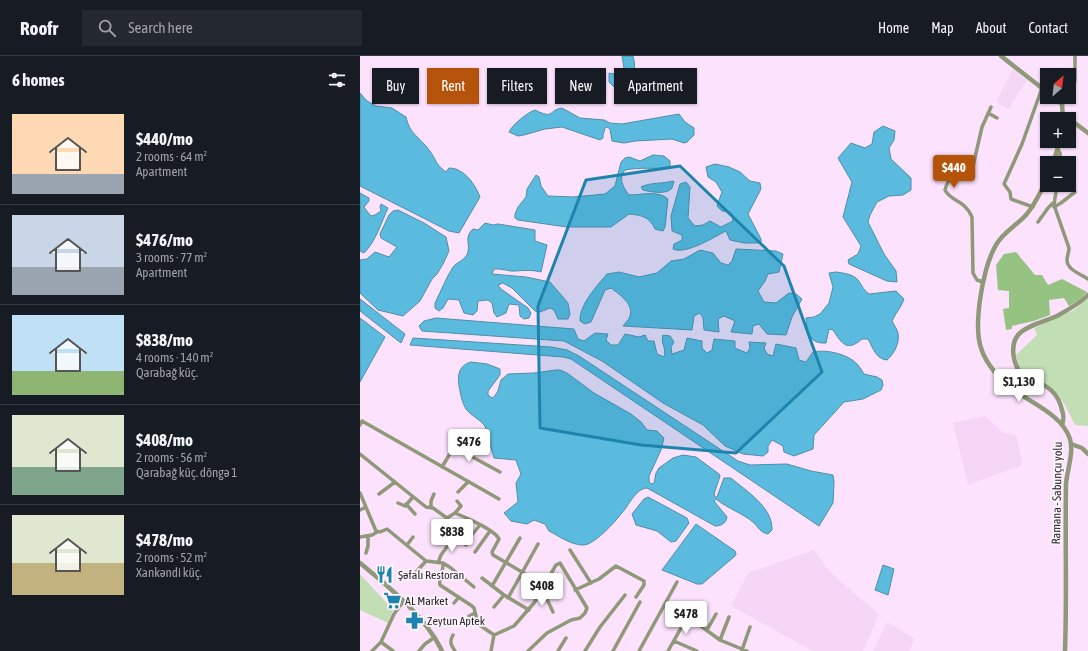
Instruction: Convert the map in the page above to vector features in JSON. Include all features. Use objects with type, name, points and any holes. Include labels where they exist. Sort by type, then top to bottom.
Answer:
[{"type":"street","points":[[1001,56],[1040,86]]},
{"type":"street","points":[[1075,56],[1075,68]]},
{"type":"street","points":[[1033,207],[1011,198],[1010,192],[1004,184],[1022,144],[1040,94]]},
{"type":"street","points":[[1062,104],[1063,112]]},
{"type":"street","points":[[983,282],[977,280],[973,273],[972,217],[968,209],[962,203],[947,194],[945,190],[950,178],[955,174],[968,173],[971,171],[982,127],[991,107]]},
{"type":"street","points":[[988,113],[997,118]]},
{"type":"street","points":[[1076,125],[1088,133]]},
{"type":"street","points":[[1056,156],[1058,150]]},
{"type":"street","points":[[1058,150],[1060,156]]},
{"type":"street","name":"Ramana - Sabunçu yolu","points":[[1040,192],[1033,207],[1026,216],[1004,234],[996,244],[987,264],[983,282],[978,330],[981,349],[985,358],[1005,383],[1047,412],[1062,425],[1071,444],[1066,482],[1065,651]]},
{"type":"street","points":[[1056,192],[1054,205],[1069,248],[1067,259],[1068,264],[1071,268],[1088,278]]},
{"type":"street","points":[[1038,222],[1048,208],[1075,192]]},
{"type":"street","points":[[1062,425],[1064,416],[1060,400],[1049,387],[1019,371],[1013,352],[1014,342],[1017,335],[1024,330],[1066,311],[1088,295]]},
{"type":"street","points":[[360,425],[362,421],[499,499]]},
{"type":"street","points":[[1071,444],[1082,448],[1088,454]]},
{"type":"street","points":[[442,467],[454,446],[500,472]]},
{"type":"street","points":[[360,454],[426,507],[431,507],[447,518],[455,513],[461,506],[457,501]]},
{"type":"street","points":[[379,494],[395,482]]},
{"type":"street","points":[[458,492],[468,482]]},
{"type":"street","points":[[360,493],[377,532]]},
{"type":"street","points":[[431,507],[431,501],[434,494]]},
{"type":"street","points":[[398,503],[404,506],[413,497]]},
{"type":"street","points":[[406,504],[415,514]]},
{"type":"street","points":[[360,510],[366,507]]},
{"type":"street","points":[[455,513],[480,525],[499,538],[492,554],[544,585]]},
{"type":"street","points":[[471,536],[480,525]]},
{"type":"street","points":[[360,537],[368,536],[387,529],[426,561],[443,563],[474,587]]},
{"type":"street","points":[[476,552],[490,531]]},
{"type":"street","points":[[366,553],[368,536]]},
{"type":"street","points":[[438,562],[441,555],[454,537],[457,537],[466,545]]},
{"type":"street","points":[[408,545],[413,538]]},
{"type":"street","points":[[492,586],[520,538]]},
{"type":"street","points":[[508,598],[538,544]]},
{"type":"street","points":[[570,550],[591,583]]},
{"type":"street","points":[[416,572],[426,561]]},
{"type":"street","points":[[360,563],[421,619],[435,637],[442,651]]},
{"type":"street","points":[[443,563],[443,570],[439,583],[472,606],[483,628],[494,635]]},
{"type":"street","points":[[494,635],[514,626],[529,610],[556,565],[560,563],[587,608],[585,613],[580,618],[571,620],[547,633],[528,651]]},
{"type":"street","points":[[575,590],[604,576],[616,566],[639,577],[645,582],[636,597]]},
{"type":"street","points":[[482,578],[508,598],[529,610]]},
{"type":"street","points":[[639,651],[677,582]]},
{"type":"street","points":[[541,592],[545,595],[553,612]]},
{"type":"street","points":[[494,607],[504,595]]},
{"type":"street","points":[[585,651],[600,627],[625,595]]},
{"type":"street","points":[[454,603],[458,596]]},
{"type":"street","points":[[372,651],[381,642],[394,614],[403,602]]},
{"type":"street","points":[[613,651],[640,602]]},
{"type":"street","points":[[668,651],[690,612]]},
{"type":"street","points":[[469,616],[475,613]]},
{"type":"street","points":[[706,630],[716,614]]},
{"type":"street","points":[[687,618],[720,640],[747,651]]},
{"type":"street","points":[[720,640],[730,618]]},
{"type":"street","points":[[742,650],[750,627]]},
{"type":"street","points":[[452,635],[450,641],[455,651]]},
{"type":"street","points":[[491,651],[494,635]]},
{"type":"street","points":[[419,651],[425,644],[435,637]]},
{"type":"street","points":[[558,651],[566,638]]},
{"type":"street","points":[[674,641],[697,651]]},
{"type":"street","points":[[381,642],[393,651]]},
{"type":"highlighted area","points":[[680,166],[784,266],[822,372],[736,453],[641,445],[540,428],[538,306],[586,180]]},
{"type":"shaded area","points":[[1013,69],[1027,80],[1008,109],[996,102]]},
{"type":"shaded area","points":[[985,416],[1004,433],[1017,436],[1022,465],[968,485],[953,423]]},
{"type":"shaded area","points":[[814,550],[826,567],[851,591],[879,614],[863,651],[813,651],[731,606],[748,573]]},
{"type":"shaded area","points":[[887,622],[915,639],[909,651],[873,651]]},
{"type":"green space","points":[[1016,252],[1035,275],[1042,275],[1048,285],[1062,279],[1087,292],[1080,299],[1069,306],[1064,298],[1049,300],[1050,315],[1034,321],[1012,326],[1012,329],[1006,330],[1003,309],[1009,308],[1009,291],[998,290],[996,265],[1004,254]]},
{"type":"green space","points":[[1088,298],[1088,426],[1075,425],[1058,394],[1050,386],[1020,369],[1016,355],[1037,335],[1034,328],[1074,310]]},
{"type":"green space","points":[[360,574],[393,610],[388,623],[360,610]]},
{"type":"water","points":[[622,56],[633,56],[634,68],[624,68]]},
{"type":"water","points":[[609,73],[614,74],[614,87],[609,82]]},
{"type":"water","points":[[360,93],[372,104],[392,108],[406,117],[412,132],[432,153],[437,164],[446,172],[449,168],[464,174],[472,182],[480,197],[459,233],[449,231],[360,186]]},
{"type":"water","points":[[562,108],[580,118],[604,120],[610,123],[622,124],[679,114],[685,122],[694,128],[694,135],[684,143],[672,139],[624,143],[612,141],[610,129],[607,127],[605,128],[603,138],[600,140],[562,127],[545,129],[518,136],[509,132],[517,122],[532,111],[535,110],[541,113],[551,114]]},
{"type":"water","points":[[883,126],[895,131],[894,140],[889,148],[891,159],[911,178],[911,190],[903,195],[889,196],[877,202],[868,222],[884,254],[896,271],[897,282],[887,281],[849,264],[848,260],[858,254],[861,246],[843,217],[852,182],[838,158],[851,143],[865,148],[872,144],[874,132]]},
{"type":"water","points":[[653,155],[664,156],[670,161],[670,168],[625,170],[622,177],[622,183],[629,195],[654,194],[664,196],[668,199],[665,227],[663,231],[655,229],[651,222],[645,217],[629,214],[611,227],[567,227],[518,220],[515,218],[518,207],[526,197],[527,189],[536,175],[539,177],[541,186],[548,196],[573,197],[605,194],[615,186],[621,162],[625,158],[629,157],[640,161]]},
{"type":"water","points":[[715,164],[729,167],[740,172],[750,181],[760,183],[761,189],[748,214],[761,239],[761,243],[744,243],[730,240],[726,231],[692,248],[685,250],[673,249],[674,244],[682,240],[682,235],[672,231],[671,216],[680,184],[686,182],[690,187],[688,218],[695,226],[703,225],[710,221],[721,227],[733,221],[731,212],[722,211],[717,206],[722,192],[716,182],[708,177],[706,167]]},
{"type":"water","points":[[673,181],[672,188],[666,192],[650,192],[643,190],[641,187],[649,184]]},
{"type":"water","points":[[360,193],[369,198],[369,201],[364,207],[371,216],[381,211],[381,204],[388,208],[375,237],[364,253],[360,251]]},
{"type":"water","points":[[398,210],[424,223],[446,237],[449,251],[443,264],[432,279],[420,301],[403,316],[378,310],[360,293],[360,260],[367,259],[375,252],[389,257],[397,247],[381,238],[380,234],[389,215],[393,211]]},
{"type":"water","points":[[485,223],[535,230],[535,241],[547,245],[541,272],[529,270],[513,271],[494,269],[492,274],[526,277],[550,282],[568,303],[570,314],[568,319],[558,319],[554,310],[550,308],[540,312],[535,311],[512,288],[503,283],[498,285],[501,289],[528,308],[531,313],[529,318],[524,319],[520,316],[519,305],[509,304],[506,313],[497,317],[494,313],[492,303],[488,300],[478,301],[477,311],[473,315],[464,313],[459,300],[448,299],[443,308],[439,311],[435,308],[435,303],[450,271],[455,265],[464,259],[467,254],[468,237],[470,232],[473,229],[478,230]]},
{"type":"water","points":[[736,249],[776,251],[783,254],[779,272],[768,274],[758,291],[764,302],[776,303],[789,293],[796,294],[802,299],[792,317],[786,335],[767,334],[759,324],[753,326],[752,334],[731,332],[735,321],[724,316],[718,319],[719,332],[704,330],[703,318],[700,313],[694,316],[692,330],[623,326],[628,320],[631,312],[630,307],[618,293],[611,288],[605,290],[591,322],[585,324],[580,321],[580,315],[585,302],[607,274],[619,272],[639,277],[657,273],[671,261],[684,259],[700,250],[713,253],[721,263],[728,265],[732,261]]},
{"type":"water","points":[[836,272],[855,277],[869,294],[896,291],[904,299],[892,321],[898,333],[898,337],[894,351],[887,360],[880,358],[877,355],[868,339],[862,339],[849,346],[845,345],[833,330],[829,329],[826,343],[820,343],[812,339],[810,336],[806,318],[814,317],[820,314],[829,303],[833,287],[829,273]]},
{"type":"water","points":[[360,299],[405,334],[401,343],[360,311]]},
{"type":"water","points":[[360,318],[385,337],[360,382]]},
{"type":"water","points":[[436,318],[574,329],[578,339],[584,341],[595,333],[608,334],[606,340],[611,345],[618,345],[625,334],[639,337],[645,335],[648,341],[654,341],[657,354],[664,357],[665,351],[662,341],[663,335],[670,336],[674,342],[671,347],[672,354],[684,350],[687,338],[702,341],[702,348],[707,353],[712,350],[714,339],[735,341],[735,348],[747,353],[750,348],[749,342],[766,343],[764,348],[767,354],[773,356],[776,344],[796,348],[799,360],[806,362],[813,352],[824,351],[848,357],[858,365],[864,374],[877,377],[882,380],[883,385],[881,390],[863,399],[844,402],[814,435],[813,449],[794,456],[784,452],[783,446],[772,440],[768,446],[768,452],[763,456],[743,454],[725,446],[703,425],[663,403],[602,361],[564,341],[422,331],[419,326],[424,321]]},
{"type":"water","points":[[413,338],[551,347],[567,350],[579,356],[738,461],[750,465],[787,464],[811,471],[833,475],[833,503],[819,526],[571,359],[563,357],[410,345]]},
{"type":"water","points":[[471,362],[487,364],[500,369],[500,375],[488,391],[488,395],[492,398],[498,391],[501,380],[508,374],[556,370],[567,373],[594,393],[631,414],[641,422],[647,430],[657,431],[664,438],[661,450],[649,476],[649,482],[652,484],[654,483],[656,473],[659,468],[673,458],[683,455],[696,457],[720,476],[714,494],[715,497],[717,497],[724,478],[731,478],[758,500],[768,514],[772,530],[768,534],[763,532],[750,520],[725,506],[716,499],[714,501],[727,517],[722,524],[715,526],[647,488],[639,491],[632,498],[624,511],[598,538],[583,545],[570,542],[549,531],[545,524],[534,520],[527,524],[511,521],[504,513],[518,502],[516,483],[521,474],[516,460],[494,458],[485,426],[466,409],[464,405],[458,377],[463,366]]},
{"type":"water","points":[[648,497],[687,518],[689,523],[676,541],[671,542],[657,531],[636,525],[632,514],[644,499]]},
{"type":"water","points":[[696,524],[735,551],[736,554],[702,584],[697,584],[662,570]]},
{"type":"water","points":[[883,565],[894,569],[888,595],[875,590]]},
{"type":"place","name":"Şəfalı Restoran","points":[[385,575]]},
{"type":"place","name":"AL Market","points":[[392,601]]},
{"type":"place","name":"Zeytun Aptek","points":[[414,621]]}]
